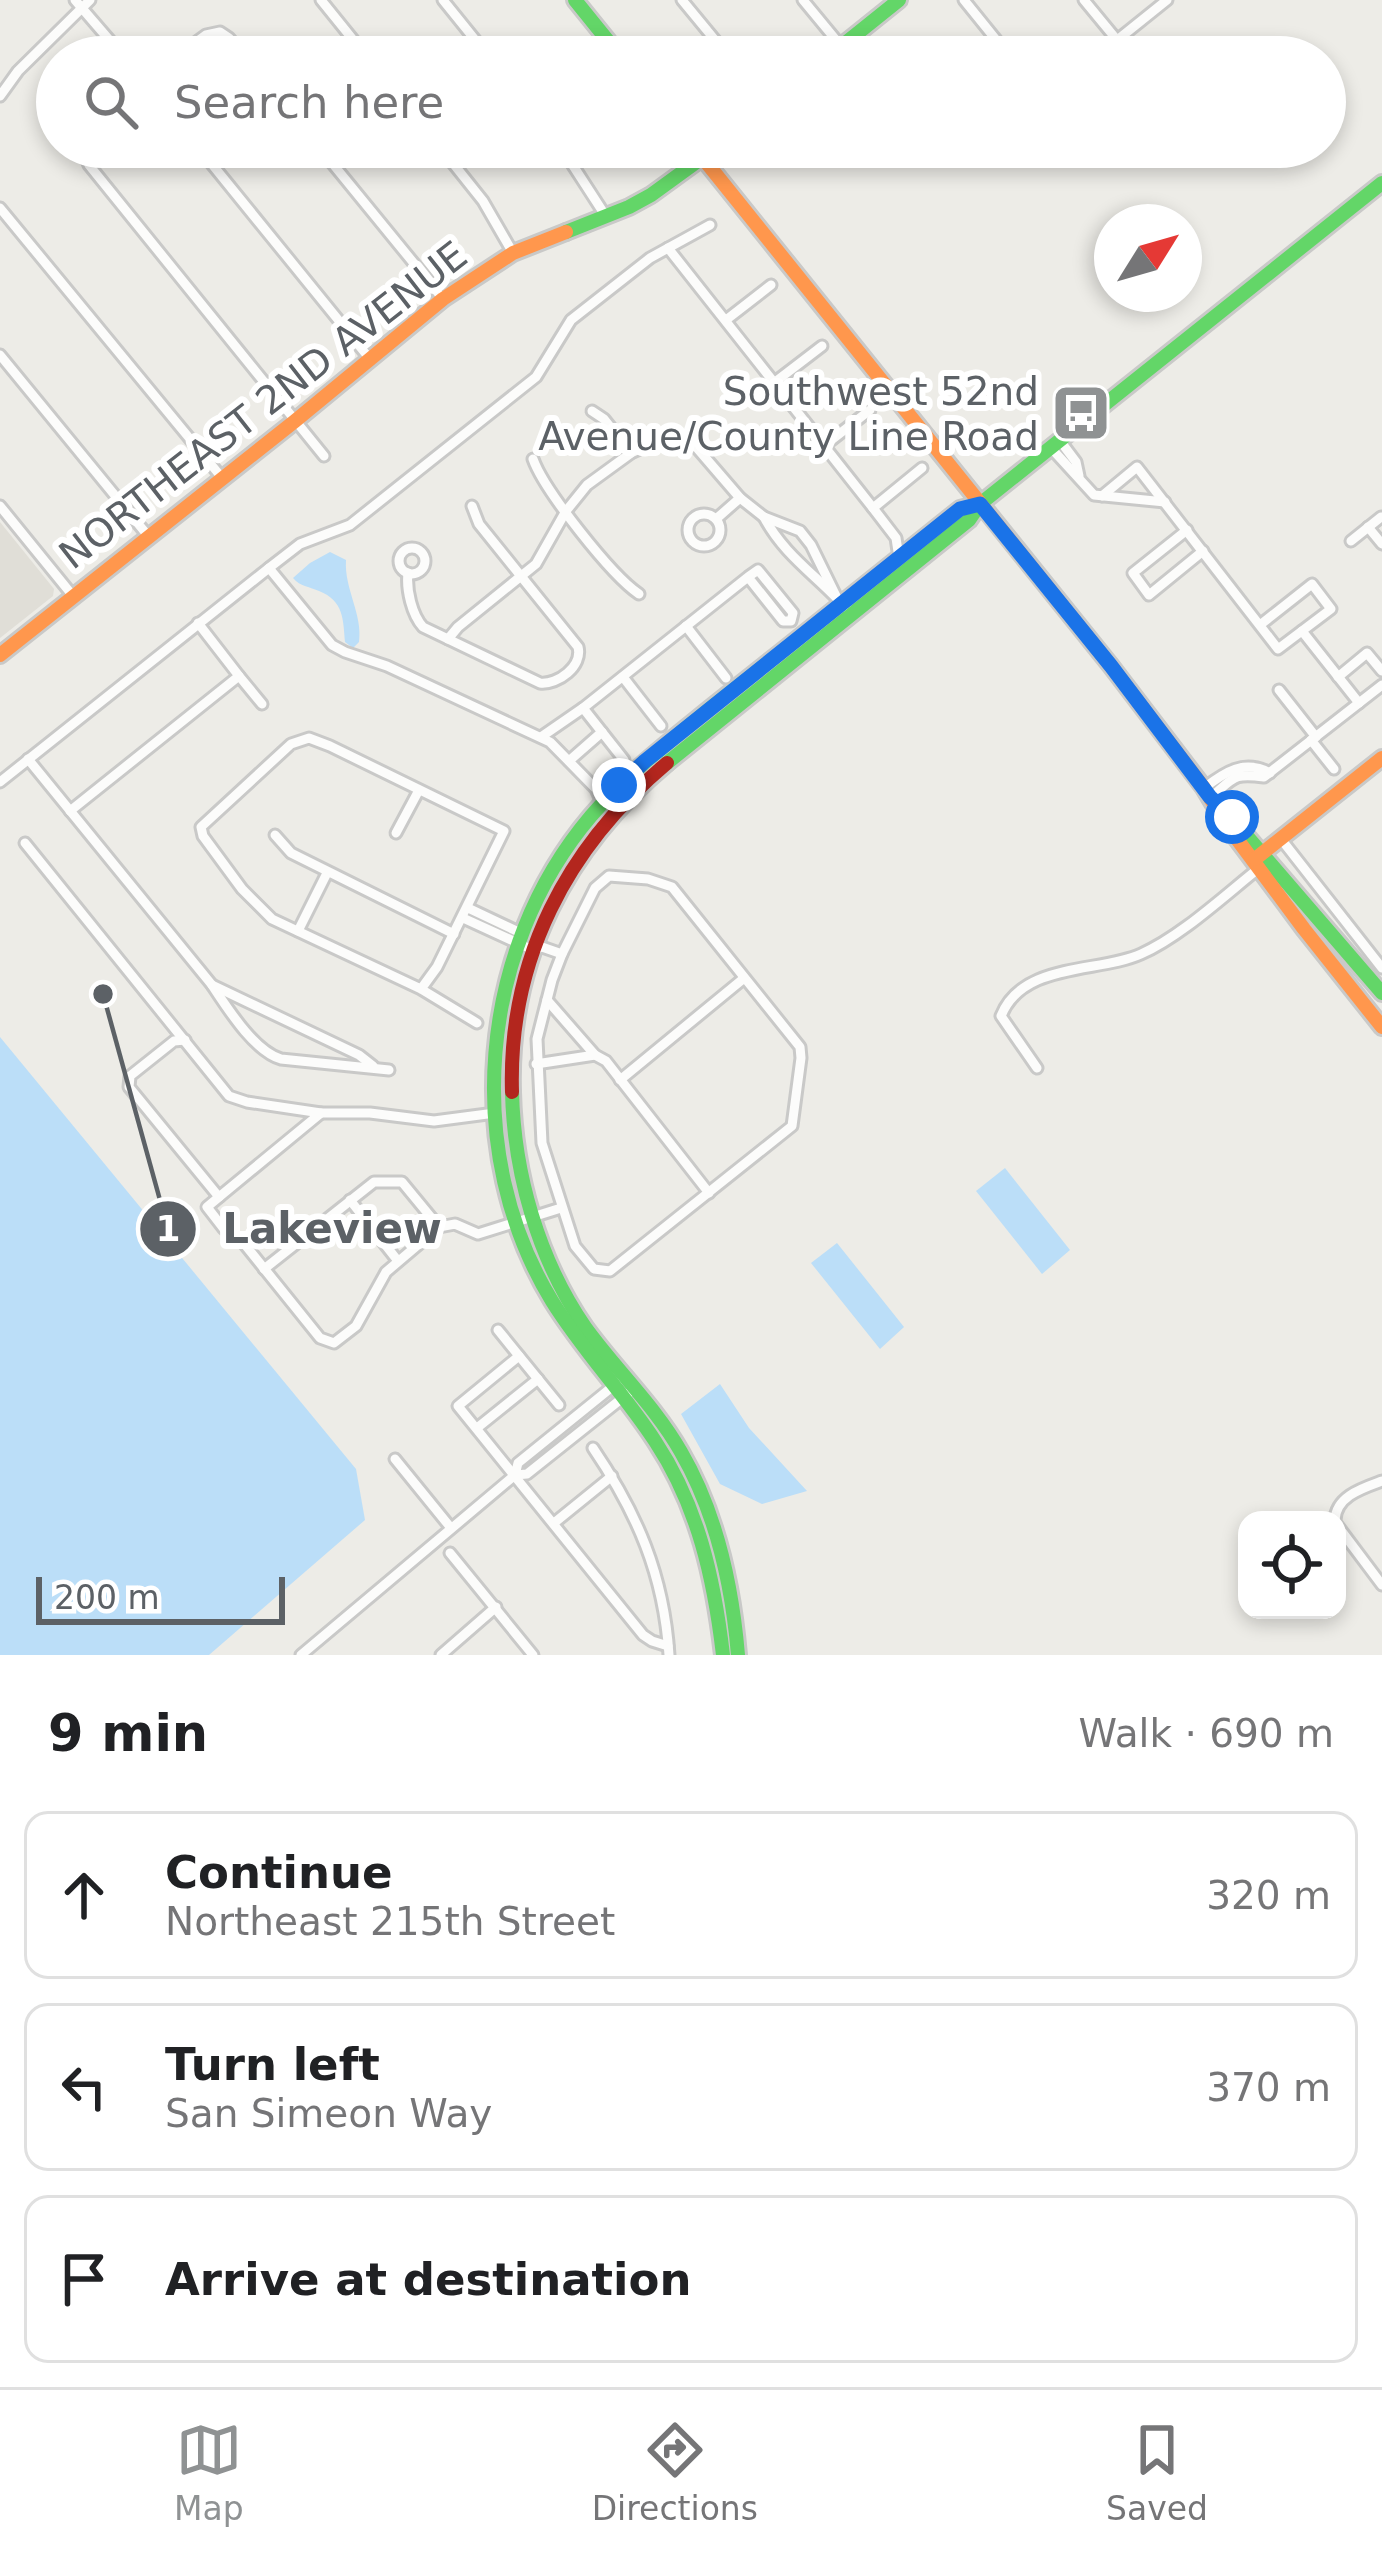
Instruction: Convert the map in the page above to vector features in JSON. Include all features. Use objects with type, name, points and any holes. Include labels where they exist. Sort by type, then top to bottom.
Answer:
[{"type":"street","points":[[320,0],[350,36]]},
{"type":"street","points":[[443,0],[472,36]]},
{"type":"street","points":[[575,0],[604,36]]},
{"type":"street","points":[[682,0],[712,36]]},
{"type":"street","points":[[803,0],[833,36]]},
{"type":"street","points":[[853,36],[898,0]]},
{"type":"street","points":[[964,0],[993,36]]},
{"type":"street","points":[[1084,0],[1114,36]]},
{"type":"street","points":[[1122,36],[1167,0]]},
{"type":"street","points":[[51,36],[82,2],[108,36]]},
{"type":"street","points":[[0,96],[36,52]]},
{"type":"street","points":[[91,168],[324,456]]},
{"type":"street","points":[[215,168],[370,359]]},
{"type":"street","points":[[336,168],[443,298]]},
{"type":"street","points":[[457,168],[483,201],[513,253]]},
{"type":"street","points":[[578,168],[605,215]]},
{"type":"street","name":"NORTHEAST 2ND AVENUE","points":[[0,655],[443,298],[513,253],[651,195],[681,168]]},
{"type":"street","points":[[710,168],[1111,666],[1225,824],[1352,955],[1382,993]]},
{"type":"street","points":[[723,1655],[709,1561],[683,1490],[578,1315],[531,1219],[493,1078],[507,979],[617,793],[641,765],[844,605],[971,518],[980,504],[1382,182]]},
{"type":"street","points":[[0,208],[223,479]]},
{"type":"street","points":[[0,782],[300,544],[350,525],[536,377],[571,320],[650,258],[710,225]]},
{"type":"street","points":[[668,248],[898,541],[899,558]]},
{"type":"street","points":[[726,320],[771,284]]},
{"type":"street","points":[[775,382],[822,346]]},
{"type":"street","points":[[0,355],[148,537]]},
{"type":"street","points":[[825,445],[870,410]]},
{"type":"street","points":[[592,412],[604,419],[631,453]]},
{"type":"street","points":[[448,639],[536,564],[587,485],[631,453],[662,439],[682,440],[697,448],[740,498],[764,517],[796,560],[844,605]]},
{"type":"street","points":[[1056,446],[1076,462],[1079,476],[1094,495],[1165,502]]},
{"type":"street","points":[[532,459],[566,511],[624,584],[639,594]]},
{"type":"street","points":[[1102,496],[1138,466],[1260,626],[1279,650],[1331,609],[1312,584],[1260,626]]},
{"type":"street","points":[[873,508],[922,468]]},
{"type":"street","points":[[716,519],[740,498]]},
{"type":"street","points":[[617,793],[960,509],[980,504]]},
{"type":"street","points":[[0,506],[73,596]]},
{"type":"street","points":[[408,573],[418,623],[448,639],[547,684],[578,662],[578,647],[479,524],[472,506]]},
{"type":"street","points":[[764,517],[800,531],[844,605]]},
{"type":"street","points":[[1351,541],[1382,517]]},
{"type":"street","points":[[1368,527],[1382,544]]},
{"type":"street","points":[[1187,530],[1132,573],[1148,595],[1203,551]]},
{"type":"street","points":[[269,568],[332,645],[546,734],[617,793]]},
{"type":"street","points":[[546,734],[583,708],[748,577],[758,570],[793,614],[791,621],[783,621],[748,577]]},
{"type":"street","points":[[198,623],[262,704]]},
{"type":"street","points":[[686,626],[726,678]]},
{"type":"street","points":[[1302,631],[1359,703]]},
{"type":"street","points":[[1338,676],[1367,653],[1382,671]]},
{"type":"street","points":[[70,811],[239,676]]},
{"type":"street","points":[[623,677],[661,725]]},
{"type":"street","points":[[1207,793],[1232,769],[1253,766],[1270,773],[1382,685]]},
{"type":"street","points":[[1279,690],[1334,769]]},
{"type":"street","points":[[583,708],[624,760],[641,765]]},
{"type":"street","points":[[571,759],[602,733]]},
{"type":"street","points":[[421,989],[437,967],[504,831],[309,738],[291,744],[201,827],[203,836],[242,889],[272,919],[421,989],[477,1023]]},
{"type":"street","points":[[1037,1068],[1000,1016],[1005,1005],[1054,973],[1137,956],[1163,943],[1382,758]]},
{"type":"street","points":[[28,759],[269,1056],[389,1070]]},
{"type":"street","points":[[617,793],[624,760]]},
{"type":"street","points":[[396,833],[419,790]]},
{"type":"street","points":[[275,836],[291,853],[327,873],[454,934]]},
{"type":"street","points":[[1281,839],[1382,968]]},
{"type":"street","points":[[25,843],[229,1096],[321,1113],[434,1121],[502,1112]]},
{"type":"street","points":[[1260,861],[1382,1027]]},
{"type":"street","points":[[298,931],[327,873]]},
{"type":"street","points":[[610,876],[648,879],[672,887],[800,1047],[801,1078],[792,1126],[610,1271],[594,1268],[575,1246],[542,1144],[537,1039],[562,954],[595,887],[610,876]]},
{"type":"street","points":[[465,913],[562,954]]},
{"type":"street","points":[[620,1080],[743,979]]},
{"type":"street","points":[[212,985],[374,1066]]},
{"type":"street","points":[[547,1000],[606,1061],[709,1193]]},
{"type":"street","points":[[185,1040],[174,1041],[130,1076],[129,1087],[219,1197]]},
{"type":"street","points":[[536,1064],[595,1054]]},
{"type":"street","points":[[502,1112],[503,1182],[538,1278],[560,1315],[664,1424],[685,1459],[719,1539],[732,1590],[738,1655]]},
{"type":"street","points":[[224,1229],[207,1207],[321,1113]]},
{"type":"street","points":[[264,1269],[374,1182],[402,1182],[440,1227]]},
{"type":"street","points":[[350,1200],[398,1261]]},
{"type":"street","points":[[242,1241],[320,1338],[334,1343],[356,1326],[386,1272],[440,1227],[455,1224],[478,1234],[561,1208]]},
{"type":"street","points":[[497,1330],[559,1405]]},
{"type":"street","points":[[519,1356],[458,1406],[643,1635],[669,1651]]},
{"type":"street","points":[[477,1428],[538,1379]]},
{"type":"street","points":[[301,1655],[514,1475],[518,1463],[624,1387]]},
{"type":"street","points":[[593,1448],[631,1507],[656,1574],[669,1651]]},
{"type":"street","points":[[395,1459],[451,1528]]},
{"type":"street","points":[[554,1523],[613,1476]]},
{"type":"street","points":[[1336,1511],[1344,1500],[1382,1481]]},
{"type":"street","points":[[1346,1536],[1382,1585]]},
{"type":"street","points":[[450,1553],[533,1655]]},
{"type":"street","points":[[440,1655],[496,1607]]},
{"type":"shaded area","points":[[0,522],[54,589],[53,596],[0,638]]},
{"type":"water","points":[[330,552],[346,560],[360,632],[353,648],[345,642],[341,612],[333,600],[293,578]]},
{"type":"water","points":[[0,1037],[356,1469],[365,1520],[209,1655],[0,1655]]},
{"type":"water","points":[[1005,1168],[1070,1250],[1042,1274],[976,1191]]},
{"type":"water","points":[[837,1243],[904,1327],[880,1349],[811,1263]]},
{"type":"water","points":[[720,1384],[749,1428],[807,1491],[762,1504],[720,1484],[681,1414]]},
{"type":"traffic: fast","points":[[575,0],[604,36]]},
{"type":"traffic: fast","points":[[854,36],[899,0]]},
{"type":"traffic: fast","points":[[566,232],[629,207],[688,168]]},
{"type":"traffic: fast","points":[[667,763],[969,520],[980,504],[1382,183]]},
{"type":"traffic: fast","points":[[723,1655],[709,1571],[693,1517],[670,1466],[552,1301],[523,1243],[504,1182],[495,1118],[495,1053],[505,989],[525,927],[553,869],[591,816],[665,745],[840,605]]},
{"type":"traffic: fast","points":[[1221,806],[1382,993]]},
{"type":"traffic: fast","points":[[512,1092],[524,1184],[542,1244],[585,1327],[659,1419],[694,1476],[721,1550],[738,1655]]},
{"type":"traffic: slow","points":[[711,168],[1111,666],[1382,1027]]},
{"type":"traffic: slow","points":[[0,655],[443,299],[513,253],[566,232]]},
{"type":"traffic: slow","points":[[840,605],[960,509],[980,504]]},
{"type":"traffic: slow","points":[[1255,859],[1382,758]]},
{"type":"traffic: jam","points":[[512,1092],[520,996],[550,909],[600,831],[667,763]]},
{"type":"place","name":"Southwest 52nd Avenue/County Line Road","points":[[1081,413]]},
{"type":"place","name":"Lakeview","points":[[103,994]]},
{"type":"route","points":[[619,785],[960,509],[980,504],[1210,797],[1232,817]]}]
